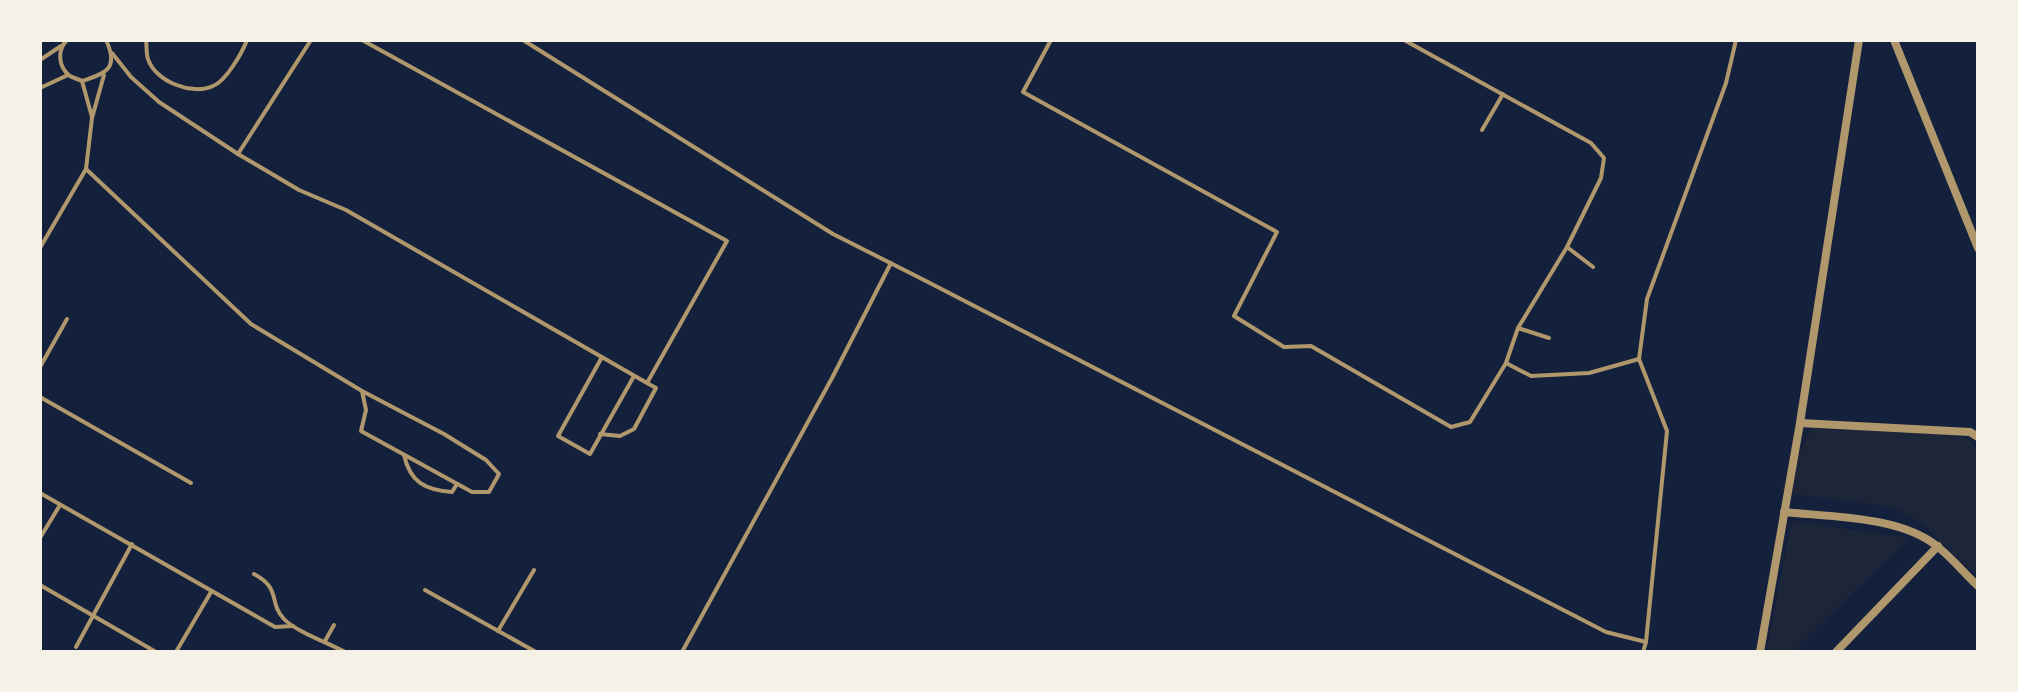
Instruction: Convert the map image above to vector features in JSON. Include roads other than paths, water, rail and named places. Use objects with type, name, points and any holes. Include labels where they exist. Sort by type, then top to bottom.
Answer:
[{"type":"street","points":[[1760,652],[1800,423],[1859,40]]},
{"type":"street","points":[[1894,40],[1978,248]]},
{"type":"street","points":[[1800,423],[1970,432],[1978,437]]},
{"type":"street","points":[[1784,512],[1886,524],[1914,532],[1938,546],[1978,586]]},
{"type":"street","points":[[1836,652],[1938,546]]},
{"type":"lane","points":[[40,60],[67,40]]},
{"type":"lane","points":[[106,40],[131,77],[159,102],[238,154],[299,190],[346,210],[656,388],[634,429],[620,436],[600,434]]},
{"type":"lane","points":[[146,40],[148,61],[166,82],[195,89],[215,86],[232,67],[247,40]]},
{"type":"lane","points":[[238,154],[311,40]]},
{"type":"lane","points":[[362,40],[727,241],[647,383]]},
{"type":"lane","points":[[523,40],[833,234],[1606,632],[1646,642]]},
{"type":"lane","points":[[1051,40],[1023,92],[1277,232],[1234,316],[1284,347],[1311,346],[1451,427],[1470,422],[1506,363],[1518,328],[1567,247],[1601,178],[1604,158],[1591,143],[1404,40]]},
{"type":"lane","points":[[1643,652],[1667,431],[1639,359],[1647,299],[1726,83],[1736,40]]},
{"type":"lane","points":[[61,46],[60,62],[68,75],[82,81],[104,75]]},
{"type":"lane","points":[[40,248],[86,169],[92,118],[112,53]]},
{"type":"lane","points":[[40,88],[68,75]]},
{"type":"lane","points":[[82,81],[92,118]]},
{"type":"lane","points":[[1482,130],[1503,94]]},
{"type":"lane","points":[[86,169],[251,324],[486,460],[499,474],[489,492],[472,492],[361,431],[366,410],[362,391]]},
{"type":"lane","points":[[1567,247],[1593,267]]},
{"type":"lane","points":[[682,652],[832,378],[891,263]]},
{"type":"lane","points":[[40,367],[67,319]]},
{"type":"lane","points":[[1518,328],[1549,338]]},
{"type":"lane","points":[[602,357],[558,435],[574,445],[590,454],[634,376]]},
{"type":"lane","points":[[1506,363],[1531,376],[1589,373],[1639,359]]},
{"type":"lane","points":[[40,397],[191,483]]},
{"type":"lane","points":[[404,455],[407,469],[417,482],[438,491],[452,492],[457,484]]},
{"type":"lane","points":[[40,493],[275,627],[293,626]]},
{"type":"lane","points":[[40,538],[60,505]]},
{"type":"lane","points":[[76,647],[132,544]]},
{"type":"lane","points":[[498,631],[534,570]]},
{"type":"lane","points":[[254,574],[268,581],[281,615],[293,626],[345,652]]},
{"type":"lane","points":[[40,585],[156,652]]},
{"type":"lane","points":[[425,590],[536,652]]},
{"type":"lane","points":[[176,652],[211,592]]},
{"type":"lane","points":[[325,641],[334,625]]}]
